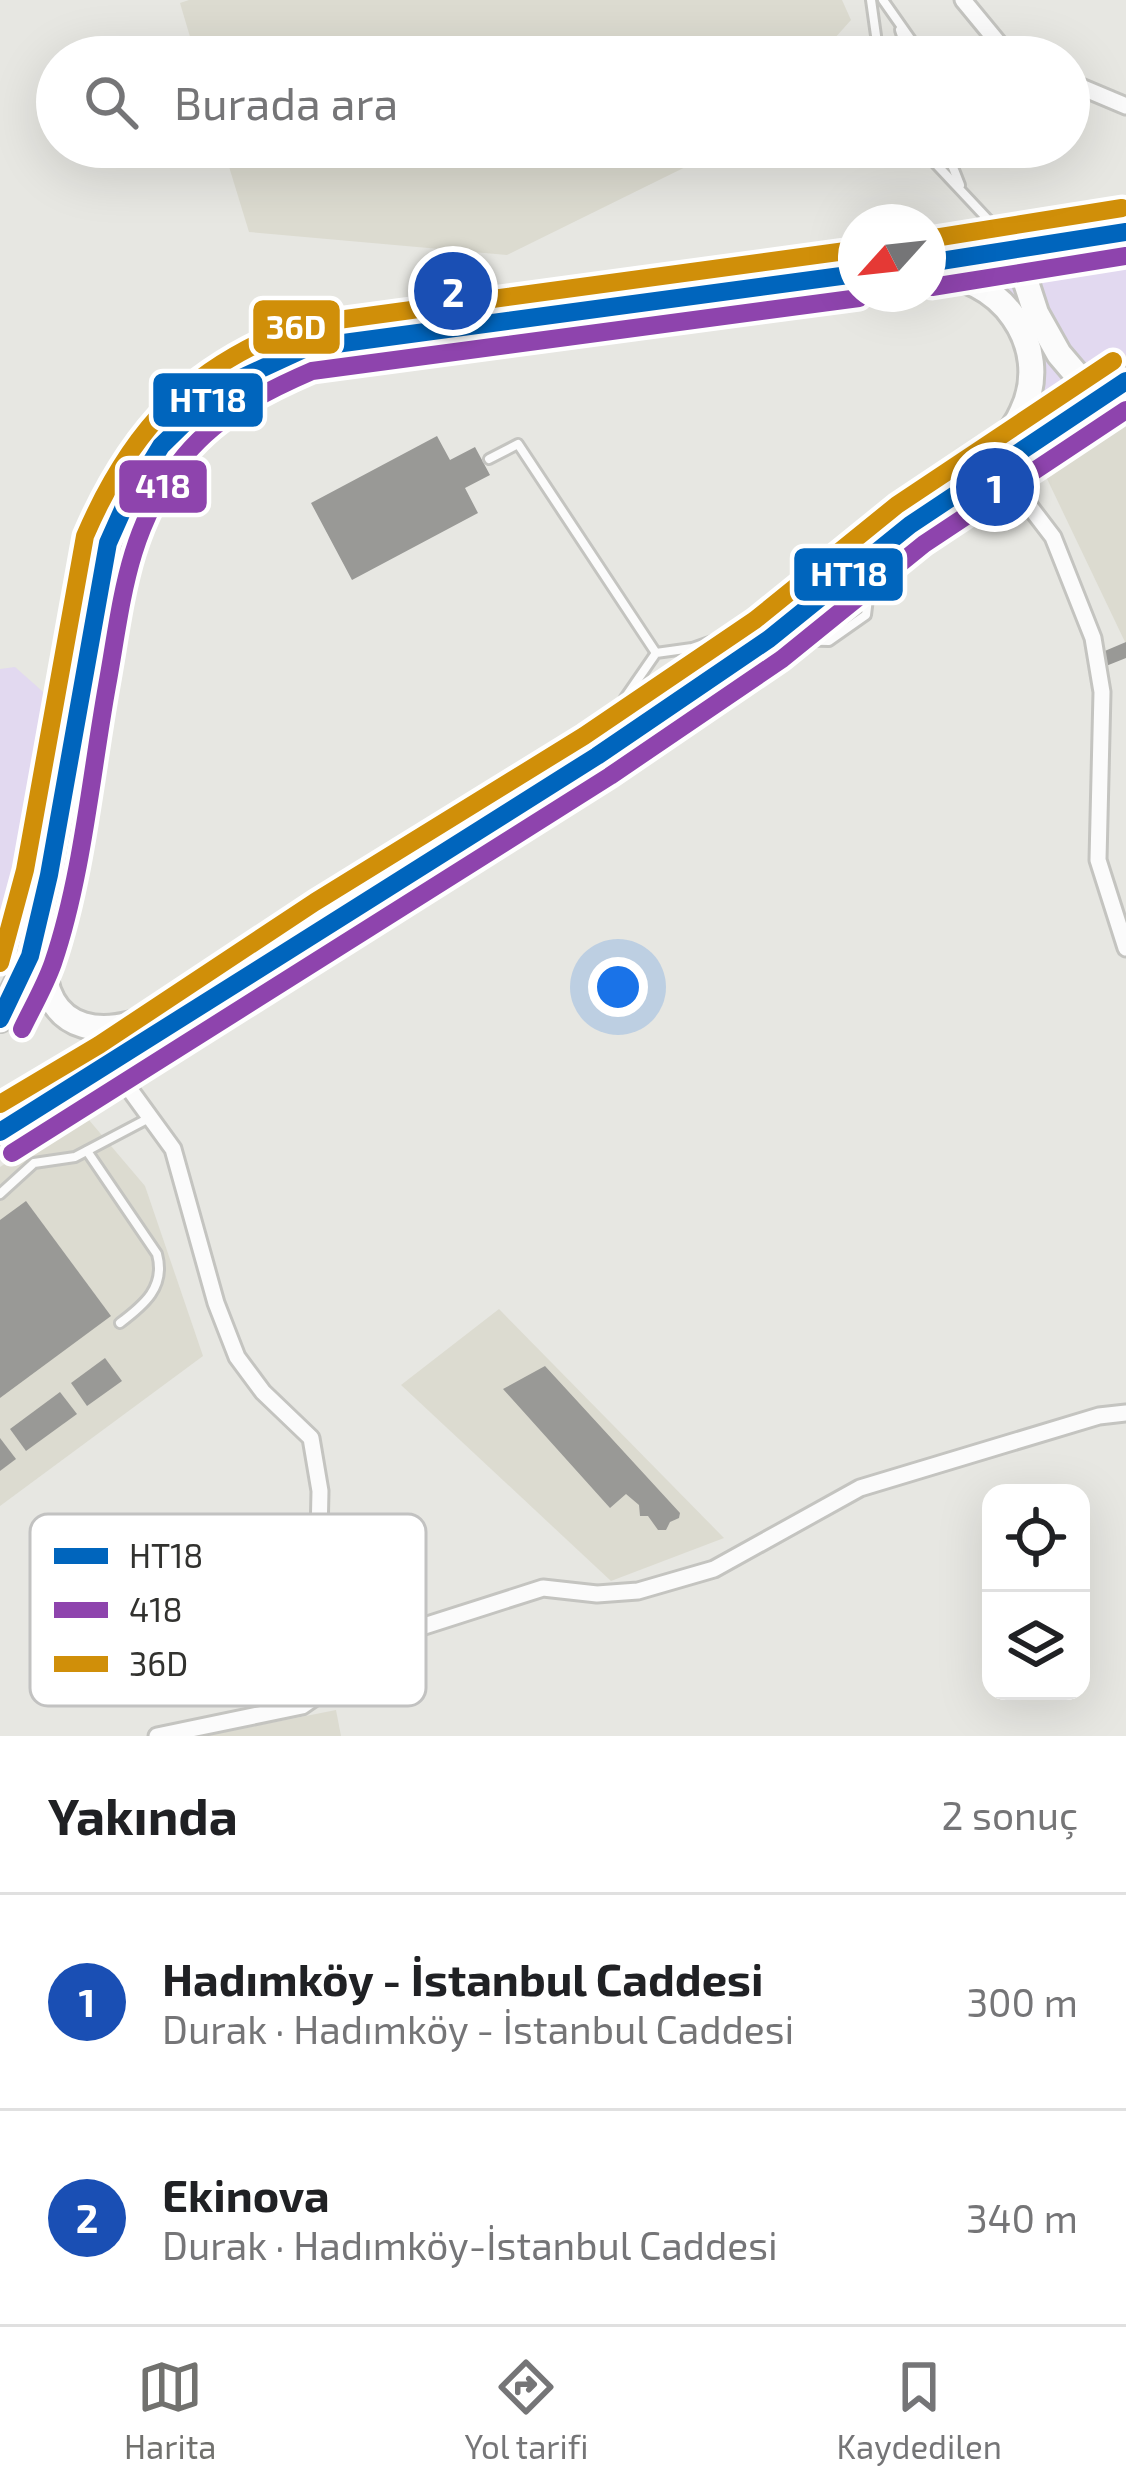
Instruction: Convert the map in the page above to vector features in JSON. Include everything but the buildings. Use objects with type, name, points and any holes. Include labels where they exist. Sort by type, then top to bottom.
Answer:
[{"type":"main road","points":[[946,260],[1126,232]]},
{"type":"main road","points":[[1033,247],[1023,273],[1036,313],[1058,354],[1082,381],[1116,388]]},
{"type":"main road","points":[[0,1132],[597,756],[769,639],[874,556],[1003,441],[1022,413],[1030,384],[1027,341],[1010,310],[982,286],[946,276]]},
{"type":"main road","points":[[0,1019],[29,956],[49,875],[108,543],[150,456],[184,418],[267,363],[306,348],[838,277]]},
{"type":"main road","points":[[910,524],[1116,388]]},
{"type":"main road","points":[[49,875],[42,964],[45,988],[66,1016],[100,1028],[118,1030],[152,1017],[328,922]]},
{"type":"street","points":[[963,0],[993,36]]},
{"type":"street","points":[[1090,91],[1126,106]]},
{"type":"street","points":[[998,465],[1053,537],[1093,638],[1102,692],[1098,860],[1126,948]]},
{"type":"street","points":[[112,1065],[173,1149],[216,1303],[237,1357],[263,1392],[311,1438],[320,1514]]},
{"type":"street","points":[[426,1625],[543,1588],[597,1594],[638,1591],[714,1569],[860,1488],[1126,1409]]},
{"type":"street","points":[[157,1736],[302,1706]]},
{"type":"lane","points":[[871,0],[876,36]]},
{"type":"lane","points":[[883,0],[908,36]]},
{"type":"lane","points":[[896,18],[902,36]]},
{"type":"lane","points":[[941,168],[995,227],[1126,215]]},
{"type":"lane","points":[[954,168],[963,191]]},
{"type":"lane","points":[[489,459],[518,444],[656,652]]},
{"type":"lane","points":[[769,639],[829,641],[866,614],[874,556]]},
{"type":"lane","points":[[597,756],[625,698],[656,652],[692,647],[813,605]]},
{"type":"lane","points":[[0,1194],[34,1163],[87,1151],[152,1116]]},
{"type":"lane","points":[[87,1151],[160,1265],[150,1297],[120,1323]]},
{"type":"shaded area","points":[[842,0],[851,20],[837,36],[190,36],[180,3]]},
{"type":"shaded area","points":[[229,168],[683,168],[507,255],[249,232]]},
{"type":"shaded area","points":[[1126,250],[1126,355],[1026,424],[1038,357],[963,268]]},
{"type":"shaded area","points":[[1126,416],[1126,644],[1039,462]]},
{"type":"shaded area","points":[[15,667],[59,706],[10,938],[0,944],[0,669]]},
{"type":"shaded area","points":[[83,1113],[145,1186],[203,1356],[0,1506],[0,1167]]},
{"type":"shaded area","points":[[499,1309],[724,1538],[611,1581],[401,1385]]},
{"type":"shaded area","points":[[336,1710],[341,1736],[205,1736]]},
{"type":"transit line","name":"36D","points":[[946,236],[1122,208]]},
{"type":"transit line","name":"HT18","points":[[946,260],[1126,232]]},
{"type":"transit line","name":"36D","points":[[0,963],[25,870],[85,536],[144,433],[196,382],[227,360],[301,325],[838,252]]},
{"type":"transit line","name":"418","points":[[946,285],[1126,256]]},
{"type":"transit line","name":"HT18","points":[[0,1019],[30,956],[49,875],[108,543],[161,446],[208,400],[237,380],[306,348],[838,276]]},
{"type":"transit line","name":"418","points":[[22,1029],[63,930],[122,597],[137,542],[161,489],[207,433],[256,398],[312,371],[838,301]]},
{"type":"transit line","name":"36D","points":[[0,1104],[584,736],[755,620],[897,505],[1113,361]]},
{"type":"transit line","name":"HT18","points":[[0,1132],[597,756],[769,639],[910,525],[1126,381]]},
{"type":"transit line","name":"418","points":[[12,1153],[610,776],[782,659],[924,544],[1126,410]]},
{"type":"place","name":"Ekinova","points":[[453,291]]},
{"type":"place","name":"Hadımköy - İstanbul Caddesi","points":[[995,487]]}]
